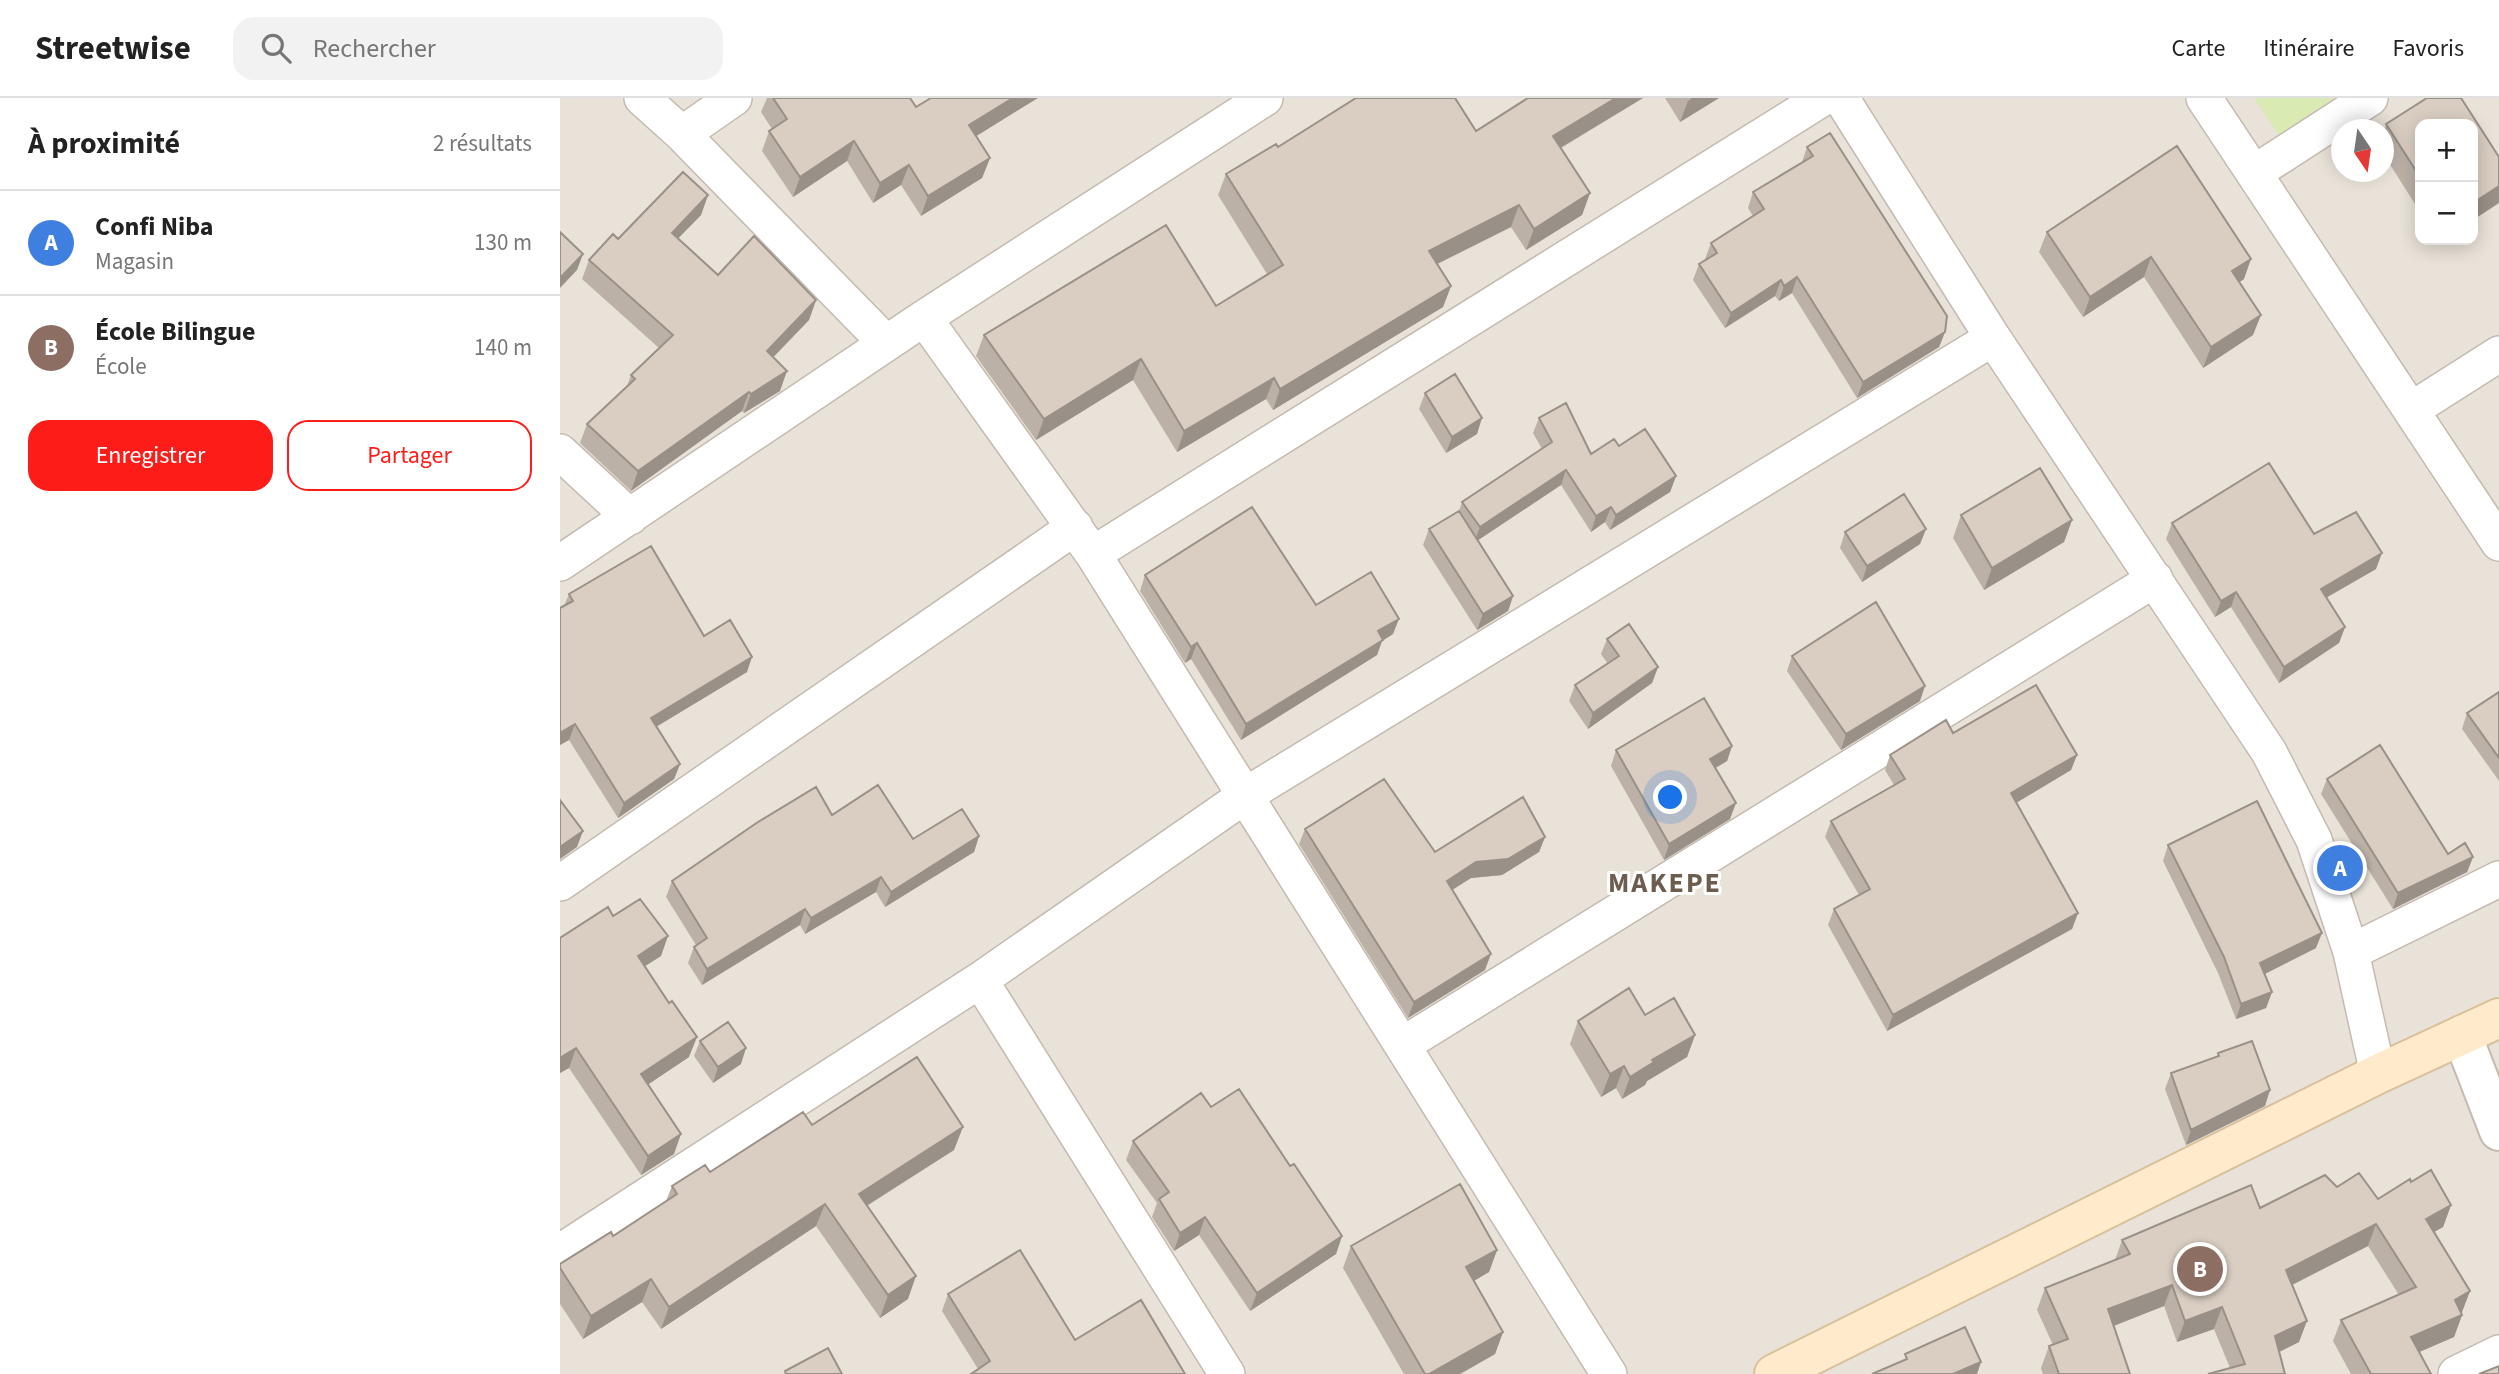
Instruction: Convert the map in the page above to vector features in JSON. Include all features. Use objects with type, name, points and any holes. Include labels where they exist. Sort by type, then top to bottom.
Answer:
[{"type":"main road","points":[[1791,1370],[2378,1074],[2499,1018]]},
{"type":"street","points":[[642,98],[682,134],[886,343]]},
{"type":"street","points":[[682,134],[734,98]]},
{"type":"street","points":[[560,563],[886,343],[1265,98]]},
{"type":"street","points":[[560,883],[1084,540],[1823,98]]},
{"type":"street","points":[[1842,98],[1993,338],[2155,579],[2274,763],[2314,840],[2351,952],[2378,1074]]},
{"type":"street","points":[[2204,98],[2499,543]]},
{"type":"street","points":[[2253,173],[2370,98]]},
{"type":"street","points":[[924,318],[1084,540],[1404,1044],[1609,1374]]},
{"type":"street","points":[[560,1252],[980,980],[1246,795],[1993,338]]},
{"type":"street","points":[[2411,410],[2499,354]]},
{"type":"street","points":[[560,453],[630,517]]},
{"type":"street","points":[[1404,1044],[2155,579]]},
{"type":"street","points":[[2351,952],[2499,879]]},
{"type":"street","points":[[980,980],[1227,1374]]},
{"type":"street","points":[[2462,1035],[2499,1131]]},
{"type":"street","points":[[2456,1374],[2499,1353]]},
{"type":"shaded area","points":[[560,98],[2499,98],[2499,1374],[560,1374]]},
{"type":"green space","points":[[2254,98],[2335,98],[2279,135]]},
{"type":"building","points":[[773,98],[910,98],[916,107],[931,98],[1013,98],[969,125],[990,158],[928,196],[909,165],[880,183],[854,141],[800,177],[769,131],[787,119]]},
{"type":"building","points":[[1356,98],[1455,98],[1476,131],[1528,98],[1616,98],[1553,136],[1590,193],[1534,229],[1519,205],[1429,251],[1451,286],[1280,389],[1274,378],[1184,431],[1141,359],[1044,419],[984,335],[1166,225],[1216,306],[1283,265],[1226,174],[1276,144],[1278,147]]},
{"type":"building","points":[[2427,98],[2461,98],[2475,119],[2415,119],[2415,169],[2394,136],[2394,119]]},
{"type":"building","points":[[2478,124],[2499,157],[2499,186],[2478,200]]},
{"type":"building","points":[[1830,133],[1947,316],[1945,332],[1863,382],[1797,277],[1784,286],[1781,280],[1731,313],[1699,264],[1717,253],[1711,243],[1764,209],[1753,192],[1813,156],[1807,147]]},
{"type":"building","points":[[2177,146],[2251,259],[2232,271],[2261,315],[2211,347],[2151,257],[2090,297],[2047,232]]},
{"type":"building","points":[[683,172],[708,195],[672,233],[718,275],[754,236],[816,300],[767,351],[787,371],[751,394],[749,392],[638,471],[587,424],[635,379],[631,375],[673,335],[589,260],[613,234],[618,239]]},
{"type":"building","points":[[560,232],[583,254],[560,278]]},
{"type":"building","points":[[1455,374],[1482,418],[1452,437],[1425,393]]},
{"type":"building","points":[[1566,403],[1591,454],[1614,439],[1619,446],[1645,429],[1676,476],[1616,515],[1611,507],[1596,516],[1566,470],[1480,527],[1462,502],[1552,442],[1539,418]]},
{"type":"building","points":[[2269,463],[2314,534],[2356,512],[2382,553],[2321,589],[2345,627],[2284,667],[2236,592],[2221,601],[2172,523]]},
{"type":"building","points":[[2040,468],[2072,520],[1992,568],[1961,515]]},
{"type":"building","points":[[1904,494],[1926,529],[1867,566],[1845,532]]},
{"type":"building","points":[[1252,507],[1316,605],[1371,572],[1399,619],[1378,631],[1383,640],[1246,724],[1197,643],[1191,647],[1145,575]]},
{"type":"building","points":[[1459,511],[1513,596],[1483,614],[1429,529]]},
{"type":"building","points":[[651,546],[704,636],[730,620],[752,657],[651,718],[680,764],[624,803],[575,724],[560,733],[560,608],[573,601],[569,594]]},
{"type":"building","points":[[1876,602],[1925,686],[1846,734],[1792,656]]},
{"type":"building","points":[[1629,624],[1658,667],[1593,713],[1575,685],[1619,656],[1607,639]]},
{"type":"building","points":[[2036,685],[2077,755],[2011,793],[2078,913],[1893,1015],[1834,909],[1870,889],[1831,821],[1905,779],[1890,755],[1946,720],[1953,733]]},
{"type":"building","points":[[2499,692],[2499,758],[2467,713]]},
{"type":"building","points":[[1704,698],[1732,746],[1710,759],[1736,803],[1669,844],[1616,750]]},
{"type":"building","points":[[2380,745],[2448,854],[2465,843],[2473,857],[2398,893],[2327,779]]},
{"type":"building","points":[[1384,779],[1435,852],[1523,797],[1545,837],[1508,859],[1476,862],[1447,881],[1491,954],[1414,1002],[1305,829]]},
{"type":"building","points":[[878,785],[913,839],[962,809],[979,836],[891,892],[881,877],[811,918],[805,909],[707,969],[694,947],[707,938],[672,881],[758,822],[816,787],[832,815]]},
{"type":"building","points":[[560,800],[583,831],[560,847]]},
{"type":"building","points":[[2257,801],[2322,933],[2260,963],[2272,992],[2241,1004],[2224,957],[2168,845]]},
{"type":"building","points":[[640,899],[668,936],[638,956],[669,1003],[672,1001],[697,1037],[641,1074],[681,1134],[648,1156],[576,1048],[560,1058],[560,938],[608,907],[613,916]]},
{"type":"building","points":[[1629,988],[1645,1015],[1674,998],[1695,1035],[1652,1060],[1654,1062],[1630,1077],[1624,1066],[1610,1074],[1578,1021]]},
{"type":"building","points":[[728,1022],[746,1048],[718,1067],[700,1041]]},
{"type":"building","points":[[2252,1041],[2270,1090],[2191,1130],[2171,1073]]},
{"type":"building","points":[[917,1057],[963,1127],[859,1194],[916,1276],[888,1295],[825,1204],[669,1307],[651,1279],[591,1316],[560,1264],[611,1232],[613,1236],[677,1194],[672,1186],[705,1165],[710,1172],[803,1112],[812,1125]]},
{"type":"building","points":[[1239,1089],[1290,1166],[1294,1164],[1342,1236],[1257,1293],[1205,1217],[1180,1233],[1159,1199],[1169,1192],[1133,1141],[1201,1093],[1211,1107]]},
{"type":"building","points":[[2431,1170],[2451,1205],[2426,1219],[2470,1291],[2455,1300],[2462,1315],[2411,1337],[2431,1374],[2371,1374],[2341,1320],[2416,1287],[2376,1224],[2286,1270],[2307,1321],[2275,1336],[2285,1374],[2208,1374],[2245,1364],[2222,1307],[2185,1321],[2172,1285],[2108,1309],[2130,1374],[2059,1374],[2049,1346],[2068,1339],[2045,1288],[2130,1254],[2122,1240],[2251,1185],[2260,1208],[2325,1175],[2337,1187],[2359,1173],[2378,1199],[2410,1179],[2411,1182]]},
{"type":"building","points":[[1460,1184],[1497,1250],[1466,1267],[1503,1332],[1425,1374],[1351,1246]]},
{"type":"building","points":[[1020,1250],[1075,1340],[1141,1300],[1185,1374],[971,1374],[990,1361],[948,1294]]},
{"type":"building","points":[[1965,1327],[1981,1362],[1953,1374],[1872,1374],[1907,1359],[1905,1354]]},
{"type":"building","points":[[828,1348],[842,1374],[786,1374],[785,1371]]},
{"type":"building","points":[[2499,1366],[2499,1374],[2479,1374]]},
{"type":"place","name":"Confi Niba","points":[[2340,868]]},
{"type":"place","name":"École Bilingue","points":[[2200,1269]]},
{"type":"district","name":"MAKEPE","points":[[1665,883]]}]
